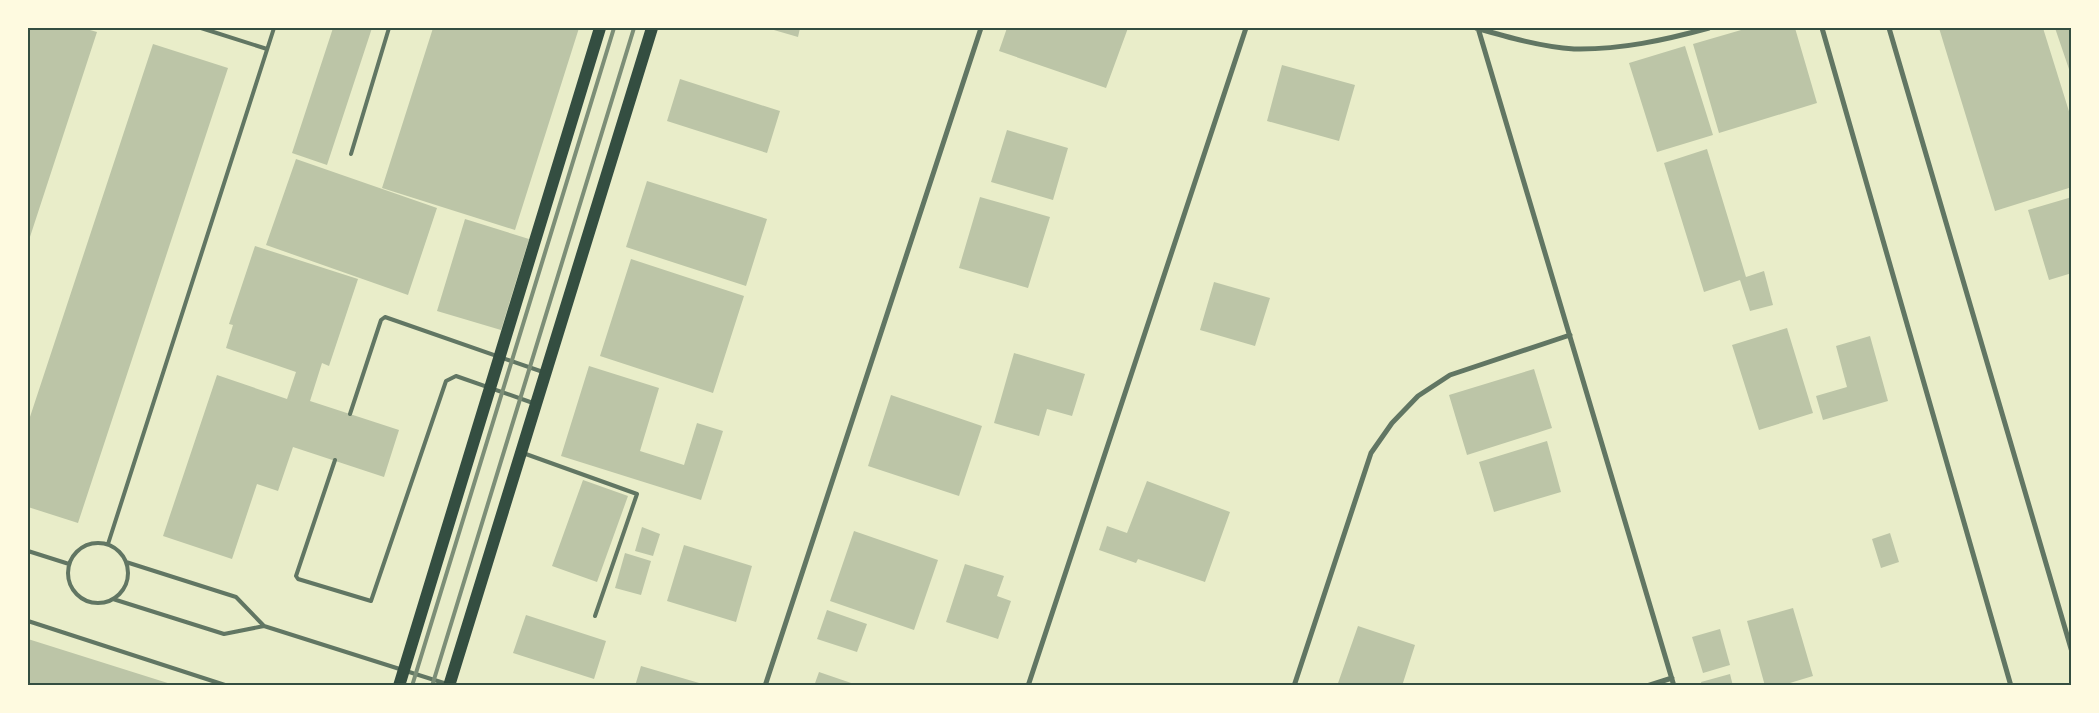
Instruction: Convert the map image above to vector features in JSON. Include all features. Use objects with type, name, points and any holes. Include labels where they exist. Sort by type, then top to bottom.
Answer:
[{"type":"main road","points":[[399,686],[600,28]]},
{"type":"main road","points":[[449,685],[652,28]]},
{"type":"street","points":[[765,686],[981,28]]},
{"type":"street","points":[[1028,686],[1246,28]]},
{"type":"street","points":[[1477,28],[1532,42],[1572,48],[1607,48],[1665,40],[1709,28]]},
{"type":"street","points":[[1477,28],[1674,686]]},
{"type":"street","points":[[1822,28],[2011,686]]},
{"type":"street","points":[[1889,28],[2072,652]]},
{"type":"street","points":[[1294,686],[1372,453],[1392,423],[1418,396],[1450,375],[1570,335]]},
{"type":"street","points":[[1647,686],[1672,678]]},
{"type":"lane","points":[[201,28],[267,49]]},
{"type":"lane","points":[[108,544],[274,28]]},
{"type":"lane","points":[[351,154],[389,28]]},
{"type":"lane","points":[[350,414],[383,318],[385,317],[545,373]]},
{"type":"lane","points":[[334,460],[296,576],[298,579],[371,601],[446,381],[456,376],[536,404]]},
{"type":"lane","points":[[520,452],[637,494],[595,616]]},
{"type":"lane","points":[[96,543],[108,544],[119,551],[126,562],[128,576],[123,589],[113,599],[102,603],[90,602],[72,588],[68,576],[69,564],[75,554],[84,546],[96,543]]},
{"type":"lane","points":[[28,551],[69,564]]},
{"type":"lane","points":[[126,562],[236,597],[264,626],[449,685]]},
{"type":"lane","points":[[113,599],[224,634],[264,626]]},
{"type":"lane","points":[[28,622],[228,686]]},
{"type":"building","points":[[28,28],[83,28],[97,32],[28,243]]},
{"type":"building","points":[[333,28],[372,28],[327,165],[292,153]]},
{"type":"building","points":[[433,28],[579,28],[515,230],[382,188]]},
{"type":"building","points":[[767,28],[800,28],[798,37]]},
{"type":"building","points":[[1007,28],[1128,28],[1106,88],[999,51]]},
{"type":"building","points":[[1748,28],[1795,28],[1817,103],[1719,133],[1693,44]]},
{"type":"building","points":[[1939,28],[2043,28],[2072,121],[2072,187],[1995,211]]},
{"type":"building","points":[[2055,28],[2072,28],[2072,75],[2071,75]]},
{"type":"building","points":[[153,44],[228,68],[78,523],[28,507],[28,423]]},
{"type":"building","points":[[1685,46],[1713,135],[1657,152],[1629,63]]},
{"type":"building","points":[[1282,65],[1355,85],[1339,141],[1267,121]]},
{"type":"building","points":[[680,79],[780,111],[767,153],[667,121]]},
{"type":"building","points":[[1007,130],[1068,148],[1053,200],[991,182]]},
{"type":"building","points":[[1707,149],[1746,277],[1764,271],[1773,305],[1750,311],[1740,280],[1704,292],[1664,163]]},
{"type":"building","points":[[296,159],[437,208],[408,295],[266,245]]},
{"type":"building","points":[[647,181],[767,219],[746,286],[626,247]]},
{"type":"building","points":[[980,197],[1050,217],[1028,288],[959,268]]},
{"type":"building","points":[[2072,197],[2072,273],[2049,280],[2028,210]]},
{"type":"building","points":[[465,219],[529,239],[501,330],[437,311]]},
{"type":"building","points":[[255,246],[358,279],[329,366],[322,363],[310,401],[399,430],[384,477],[293,447],[278,491],[257,484],[232,559],[163,536],[217,375],[287,399],[296,372],[226,348],[233,325],[229,324]]},
{"type":"building","points":[[631,259],[744,296],[713,393],[600,356]]},
{"type":"building","points":[[1214,282],[1270,298],[1255,346],[1200,330]]},
{"type":"building","points":[[1787,328],[1813,413],[1759,430],[1732,345]]},
{"type":"building","points":[[1870,336],[1888,401],[1823,420],[1816,396],[1847,387],[1836,346]]},
{"type":"building","points":[[1014,353],[1085,374],[1072,416],[1047,409],[1039,436],[994,423]]},
{"type":"building","points":[[589,366],[659,388],[640,451],[684,465],[697,423],[723,431],[701,500],[561,456]]},
{"type":"building","points":[[1534,369],[1552,428],[1467,455],[1449,395]]},
{"type":"building","points":[[891,395],[982,426],[959,496],[868,466]]},
{"type":"building","points":[[1547,441],[1561,492],[1494,512],[1479,462]]},
{"type":"building","points":[[583,480],[628,496],[597,582],[552,566]]},
{"type":"building","points":[[1147,481],[1230,512],[1205,582],[1138,559],[1136,563],[1099,550],[1107,526],[1127,533]]},
{"type":"building","points":[[642,527],[660,534],[653,556],[635,551]]},
{"type":"building","points":[[854,531],[938,560],[914,630],[830,601]]},
{"type":"building","points":[[1890,533],[1899,562],[1881,568],[1872,539]]},
{"type":"building","points":[[684,545],[752,566],[736,622],[667,601]]},
{"type":"building","points":[[625,553],[651,561],[641,595],[615,588]]},
{"type":"building","points":[[965,564],[1004,576],[997,596],[1011,601],[998,639],[946,622]]},
{"type":"building","points":[[1793,608],[1813,676],[1780,686],[1765,686],[1747,621]]},
{"type":"building","points":[[827,610],[867,624],[857,652],[817,639]]},
{"type":"building","points":[[526,615],[606,641],[594,679],[513,653]]},
{"type":"building","points":[[1358,626],[1415,645],[1402,686],[1337,686]]},
{"type":"building","points":[[1720,629],[1730,665],[1703,673],[1692,637]]},
{"type":"building","points":[[28,639],[174,685],[174,686],[28,686]]},
{"type":"building","points":[[641,666],[706,685],[635,686]]},
{"type":"building","points":[[819,672],[857,685],[814,686]]},
{"type":"building","points":[[1730,674],[1733,686],[1702,686],[1701,682]]},
{"type":"railway","points":[[412,686],[614,28]]},
{"type":"railway","points":[[432,686],[634,28]]}]
